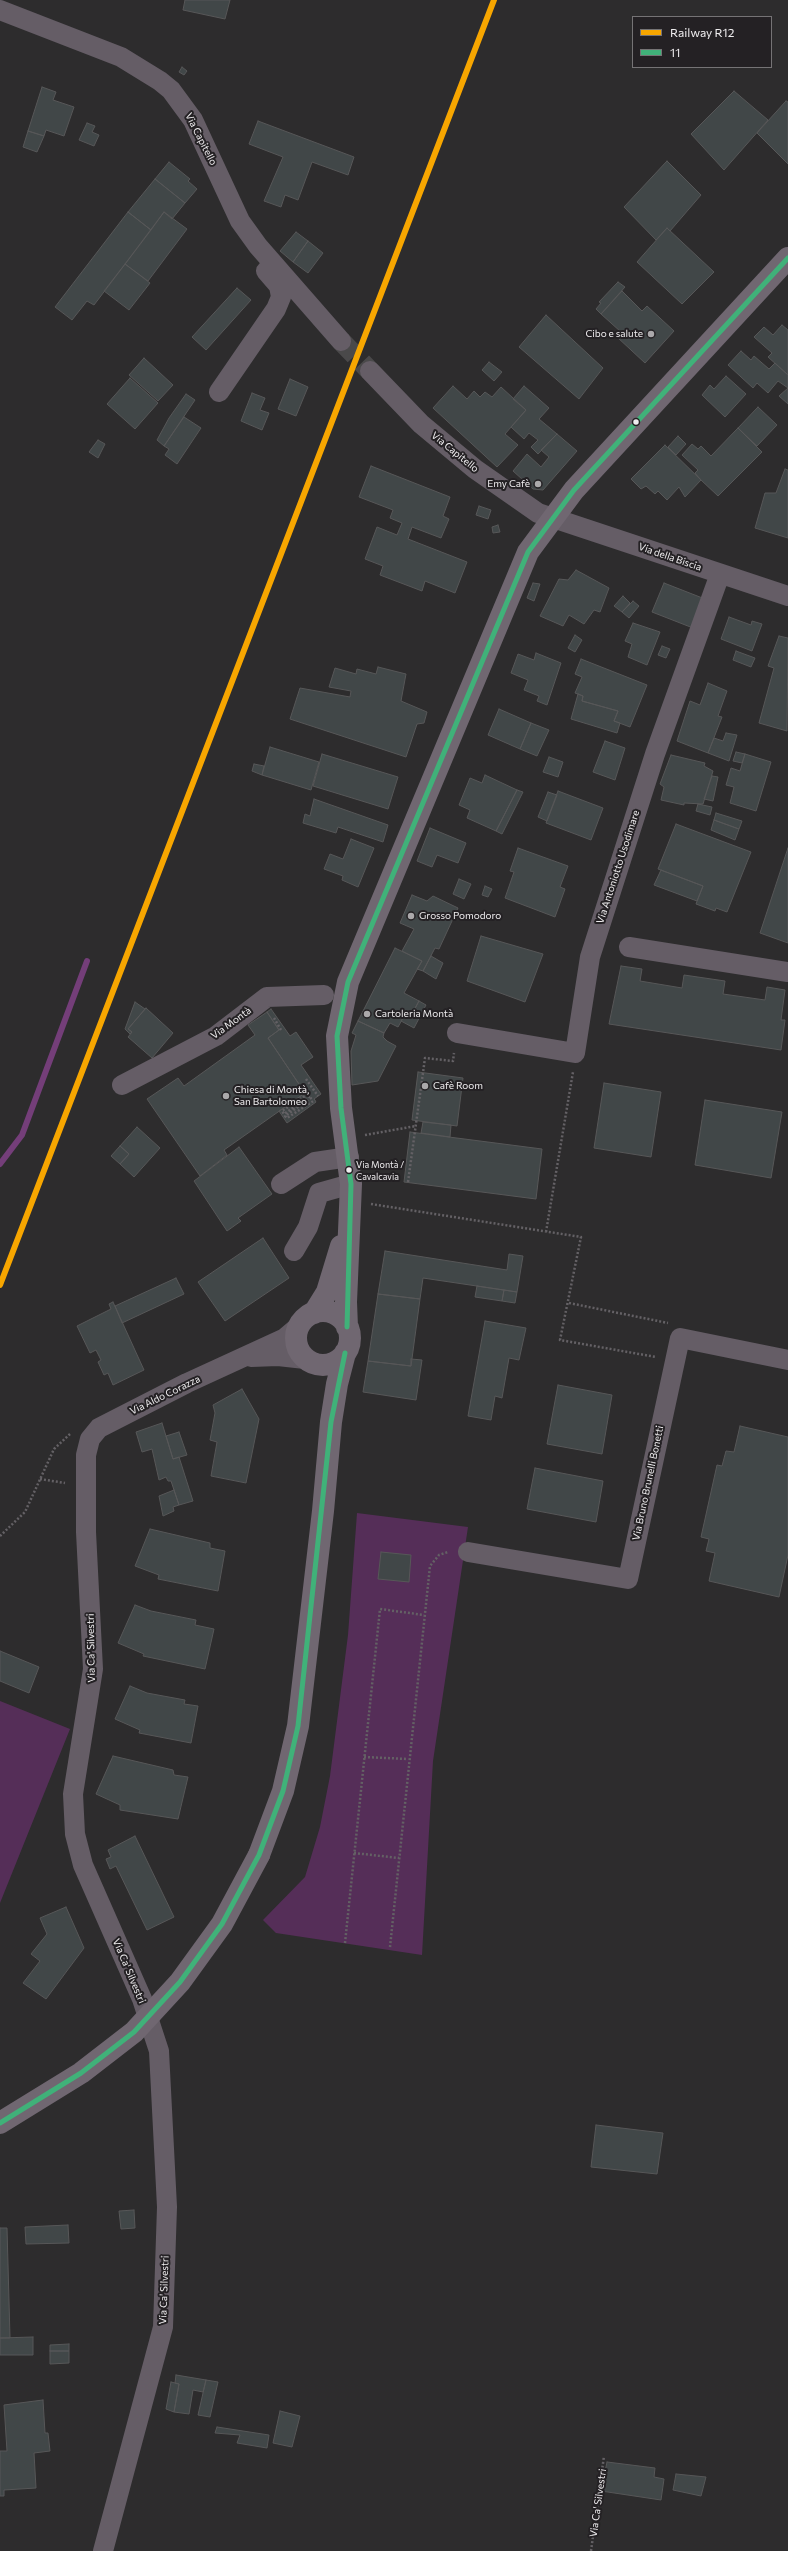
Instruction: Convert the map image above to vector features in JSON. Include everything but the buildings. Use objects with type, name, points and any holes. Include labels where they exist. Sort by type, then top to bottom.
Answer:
[{"type":"main road","points":[[0,2123],[16,2115],[81,2073],[134,2032],[180,1982],[218,1930],[259,1854],[283,1791],[298,1726],[323,1512],[331,1422],[337,1384],[349,1345],[346,1307],[351,1184],[349,1157],[341,1108],[338,1036],[348,982],[528,552],[574,490],[788,258]]},
{"type":"main road","points":[[314,1313],[327,1292],[350,1218]]},
{"type":"main road","points":[[331,1422],[320,1378],[296,1345],[298,1327],[308,1316],[314,1313],[330,1312],[343,1320],[347,1327]]},
{"type":"main road","points":[[309,1362],[331,1364],[346,1353]]},
{"type":"street","name":"Via Capitello","points":[[0,10],[121,58],[160,81],[178,97],[193,120],[240,221],[258,246],[341,341]]},
{"type":"street","points":[[219,392],[276,309],[281,297],[279,286],[248,249],[224,207],[225,197],[228,195]]},
{"type":"street","name":"Via Capitello","points":[[370,372],[421,424],[475,469],[538,513],[552,518]]},
{"type":"street","name":"Via della Biscia","points":[[552,518],[788,596]]},
{"type":"street","name":"Via Antoniotto Usodimare","points":[[575,1053],[590,957],[655,754],[720,574]]},
{"type":"street","points":[[629,947],[788,972]]},
{"type":"street","name":"Via Montà","points":[[122,1085],[216,1036],[267,997],[324,995]]},
{"type":"street","points":[[457,1033],[575,1053]]},
{"type":"street","points":[[282,1184],[315,1162],[349,1157]]},
{"type":"street","points":[[294,1251],[308,1227],[320,1193],[351,1184]]},
{"type":"street","name":"Via Aldo Corazza","points":[[81,1436],[187,1383],[285,1338],[298,1327]]},
{"type":"street","name":"Via Bruno Brunelli Bonetti","points":[[468,1552],[628,1579],[680,1338],[788,1360]]},
{"type":"street","name":"Via Aldo Corazza","points":[[245,1357],[278,1356],[309,1362]]},
{"type":"street","name":"Via Ca' Silvestri","points":[[81,1436],[86,1455],[86,1532],[93,1669],[73,1794],[75,1834],[83,1865],[142,1999],[159,2051],[167,2207],[163,2328],[103,2551]]},
{"type":"path","points":[[273,1017],[281,1030]]},
{"type":"path","points":[[408,1182],[425,1058],[453,1061],[457,1033]]},
{"type":"path","points":[[546,1232],[575,1053]]},
{"type":"path","points":[[306,1079],[318,1096]]},
{"type":"path","points":[[308,1094],[282,1111],[284,1114],[310,1096],[311,1098],[285,1116],[287,1118],[315,1100]]},
{"type":"path","points":[[359,1136],[416,1126]]},
{"type":"path","points":[[367,1203],[581,1237],[560,1340],[675,1360]]},
{"type":"path","points":[[568,1303],[672,1324]]},
{"type":"path","points":[[0,1536],[25,1512],[54,1449],[81,1436]]},
{"type":"path","points":[[40,1479],[66,1483],[86,1478]]},
{"type":"path","points":[[390,1947],[408,1759],[430,1566],[439,1555],[452,1550],[468,1552]]},
{"type":"path","points":[[345,1943],[380,1609],[424,1614]]},
{"type":"path","points":[[364,1756],[408,1759]]},
{"type":"path","points":[[354,1853],[399,1858]]},
{"type":"path","name":"Via Ca' Silvestri","points":[[591,2551],[604,2456]]},
{"type":"shaded area","points":[[357,1513],[468,1527],[433,1761],[422,1955],[276,1933],[263,1920],[305,1877],[320,1827],[330,1776],[348,1635]]},
{"type":"shaded area","points":[[0,1701],[70,1729],[0,1903]]},
{"type":"waterway","points":[[0,1164],[22,1135],[87,961]]},
{"type":"tunnel","points":[[341,341],[370,371]]},
{"type":"rail line","name":"R12","points":[[0,1285],[494,0]]},
{"type":"transit line","name":"11","points":[[347,1327],[351,1184],[341,1108],[337,1036],[348,982],[528,552],[574,490],[788,258]]},
{"type":"transit line","name":"11","points":[[0,2123],[81,2073],[134,2032],[180,1982],[222,1924],[259,1855],[283,1791],[298,1726],[331,1422],[345,1353]]},
{"type":"place","name":"Cibo e salute","points":[[651,334]]},
{"type":"place","name":"Emy Cafè","points":[[538,484]]},
{"type":"place","name":"Grosso Pomodoro","points":[[411,916]]},
{"type":"place","name":"Cartoleria Montà","points":[[367,1014]]},
{"type":"place","name":"Cafè Room","points":[[425,1086]]},
{"type":"place","name":"Chiesa di Montà, San Bartolomeo","points":[[226,1096]]},
{"type":"place","name":"Via Montà / Cavalcavia","points":[[349,1170]]}]
